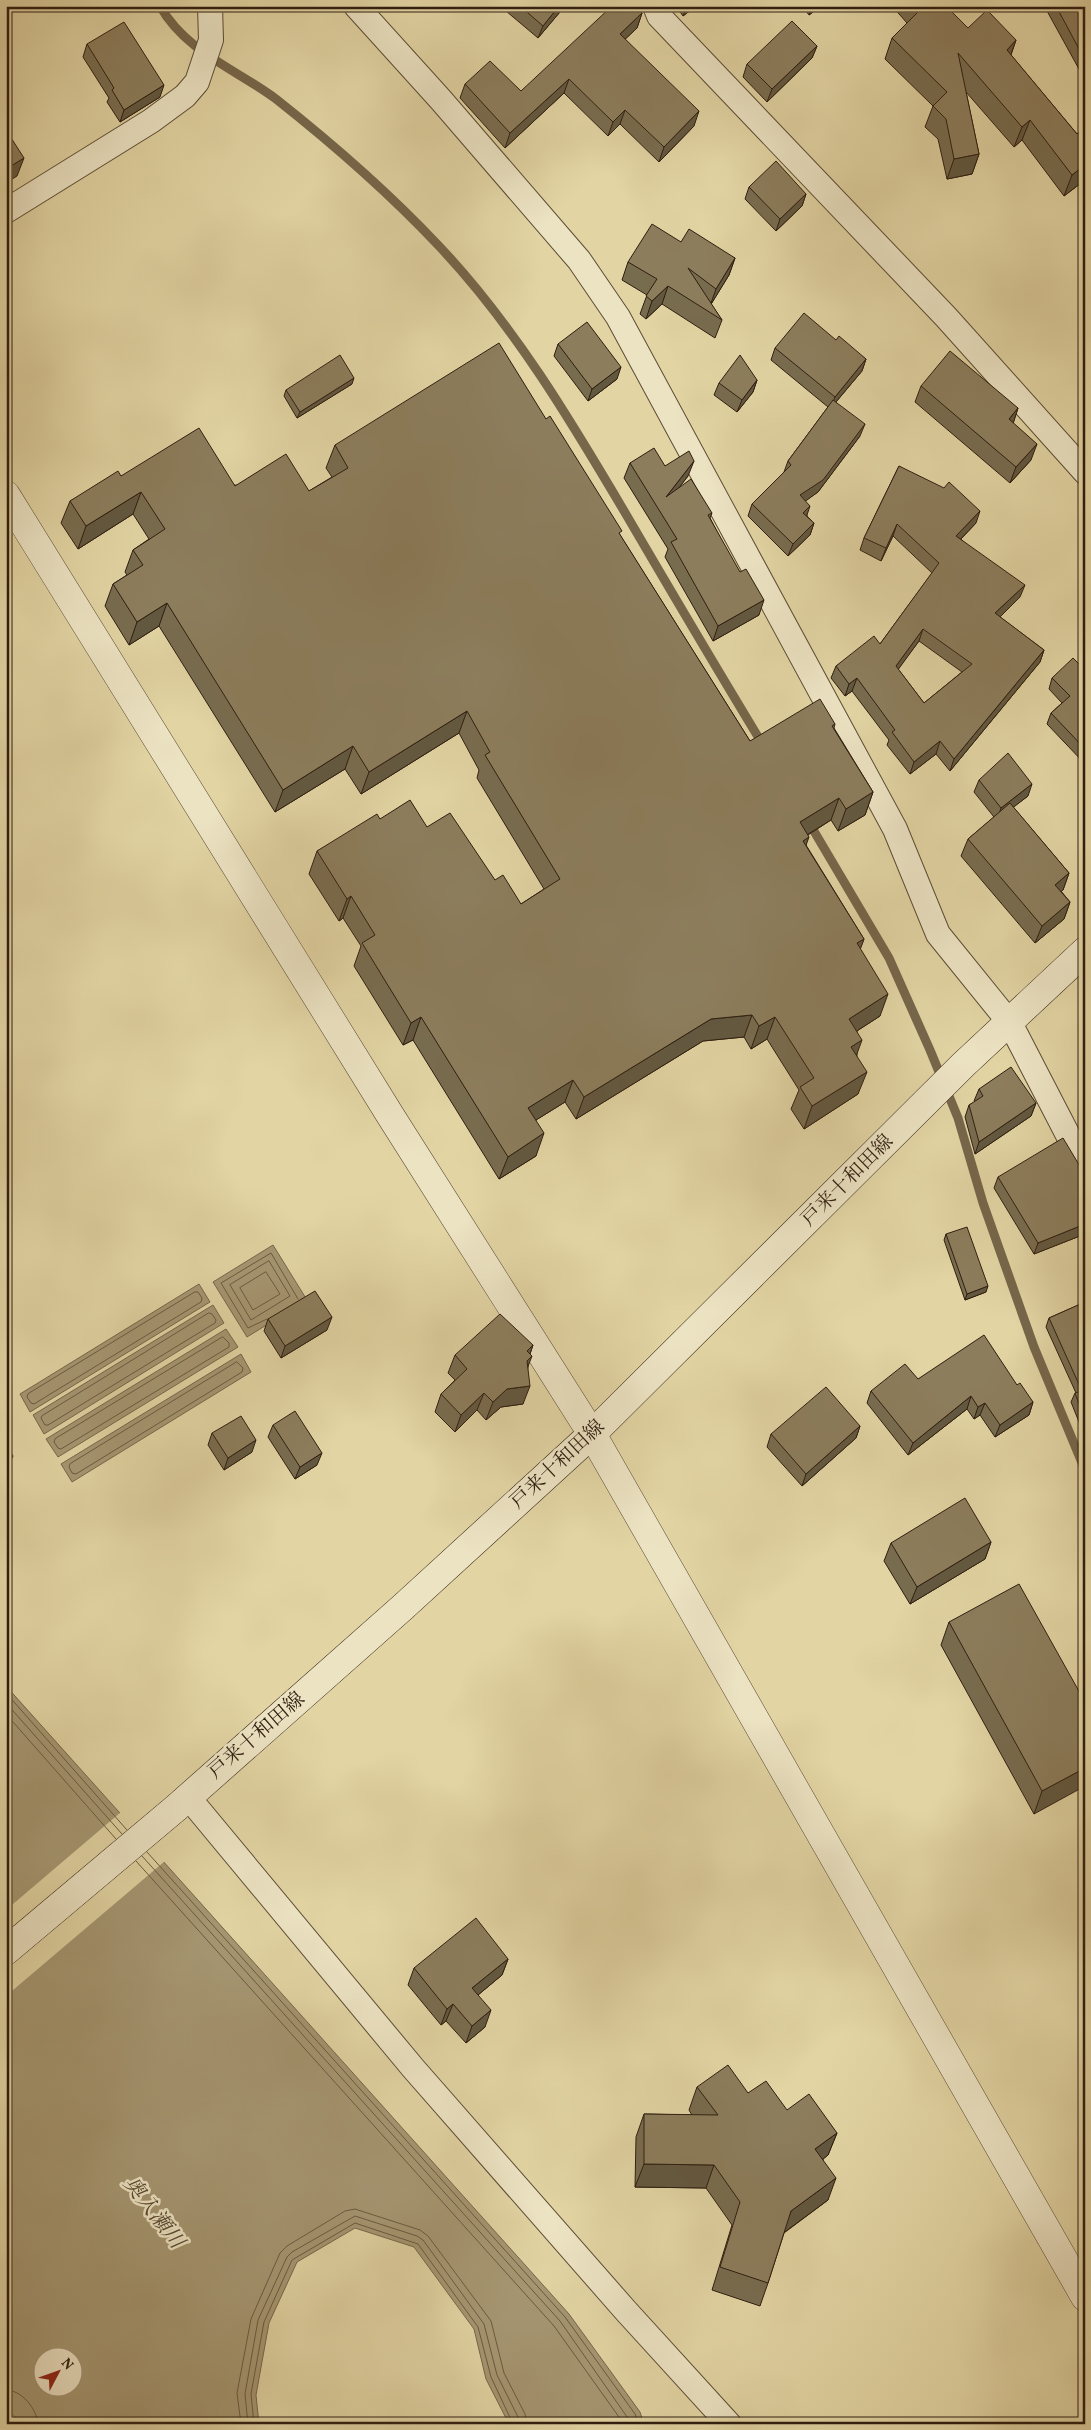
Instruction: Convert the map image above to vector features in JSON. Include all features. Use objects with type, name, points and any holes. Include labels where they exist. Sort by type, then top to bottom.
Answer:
[{"type":"street","points":[[6,211],[151,120],[185,96],[197,82],[207,51],[210,6]]},
{"type":"street","points":[[356,6],[579,260],[618,317],[895,829],[938,934],[1010,1023],[1085,1168]]},
{"type":"street","points":[[655,6],[659,16],[946,317],[1085,472]]},
{"type":"street","points":[[6,495],[395,1123],[592,1434],[1085,2297]]},
{"type":"street","name":"戸来十和田線","points":[[6,1951],[182,1802],[403,1607],[592,1434],[929,1099],[1085,951]]},
{"type":"street","points":[[182,1802],[626,2311],[729,2424]]},
{"type":"water","points":[[273,1245],[307,1300],[247,1337],[213,1282]]},
{"type":"water","points":[[199,1284],[210,1302],[30,1412],[20,1394]]},
{"type":"water","points":[[213,1305],[224,1323],[44,1434],[33,1415]]},
{"type":"water","points":[[226,1329],[238,1347],[58,1457],[46,1439]]},
{"type":"water","points":[[241,1354],[251,1372],[72,1482],[61,1464]]},
{"type":"water","name":"奥入瀬川","points":[[6,1686],[569,2314],[640,2412],[644,2424],[509,2424],[486,2379],[474,2329],[414,2247],[355,2228],[297,2262],[269,2323],[256,2395],[259,2424],[20,2424],[6,2406]]},
{"type":"pier","points":[[121,1812],[165,1861],[6,1996],[6,1910]]},
{"type":"building","points":[[520,6],[559,6],[543,26]]},
{"type":"building","points":[[612,6],[635,6],[642,13],[620,34],[699,111],[664,147],[625,110],[613,122],[569,79],[510,133],[465,84],[490,61],[521,91]]},
{"type":"building","points":[[917,6],[946,6],[968,28],[987,10],[1016,40],[1007,50],[1077,134],[1085,128],[1085,165],[1072,175],[1030,120],[1022,127],[958,53],[979,154],[954,159],[946,119],[933,106],[947,92],[892,38],[920,10]]},
{"type":"building","points":[[1056,6],[1085,6],[1085,60]]},
{"type":"building","points":[[792,21],[817,46],[772,89],[747,64]]},
{"type":"building","points":[[124,22],[164,85],[124,110],[112,90],[114,88],[87,44]]},
{"type":"building","points":[[6,130],[24,158],[6,169]]},
{"type":"building","points":[[776,161],[806,194],[780,219],[749,187]]},
{"type":"building","points":[[652,224],[681,242],[689,229],[735,258],[716,289],[688,268],[722,320],[668,286],[652,301],[646,296],[657,279],[628,262]]},
{"type":"building","points":[[804,313],[836,340],[839,336],[866,359],[835,397],[775,348]]},
{"type":"building","points":[[587,322],[621,367],[592,389],[558,344]]},
{"type":"building","points":[[499,343],[546,419],[550,416],[622,531],[619,533],[750,741],[820,699],[835,724],[832,726],[873,792],[846,809],[839,798],[800,822],[809,837],[803,841],[864,939],[857,943],[888,994],[849,1019],[862,1040],[851,1047],[867,1072],[812,1106],[800,1087],[814,1078],[775,1017],[759,1026],[752,1015],[711,1019],[584,1097],[573,1080],[528,1108],[544,1133],[508,1157],[421,1017],[411,1023],[362,943],[375,935],[351,896],[347,899],[317,851],[377,814],[380,819],[410,800],[427,827],[450,813],[495,880],[503,875],[521,904],[560,879],[485,755],[490,752],[467,711],[369,772],[353,746],[283,790],[167,603],[137,622],[113,584],[143,565],[133,550],[165,529],[141,492],[86,526],[70,501],[118,471],[121,476],[199,428],[235,486],[286,454],[309,491],[348,468],[335,445]]},
{"type":"building","points":[[950,351],[1018,408],[1009,419],[1037,444],[1016,467],[921,386]]},
{"type":"building","points":[[340,355],[354,378],[300,412],[286,390]]},
{"type":"building","points":[[740,355],[757,380],[742,400],[719,383]]},
{"type":"building","points":[[833,400],[865,424],[823,480],[800,495],[810,506],[803,513],[814,523],[793,544],[752,504],[791,465],[788,461]]},
{"type":"building","points":[[654,448],[665,466],[689,451],[694,461],[666,497],[691,479],[712,513],[708,515],[740,572],[746,569],[764,600],[718,626],[671,542],[677,539],[630,463]]},
{"type":"building","points":[[899,466],[944,488],[949,482],[980,511],[956,536],[1025,585],[995,613],[1044,650],[954,759],[940,741],[914,762],[892,732],[895,730],[857,678],[849,684],[836,666],[874,636],[880,644],[939,563],[897,524],[886,548],[864,538]],"holes":[[[923,629],[972,664],[924,703],[896,666]]]},
{"type":"building","points":[[1073,658],[1085,670],[1085,749],[1051,713],[1070,696],[1052,678]]},
{"type":"building","points":[[1008,753],[1032,784],[1001,808],[979,780]]},
{"type":"building","points":[[1010,803],[1069,873],[1055,885],[1070,902],[1042,926],[968,839]]},
{"type":"building","points":[[1011,1067],[1036,1103],[979,1142],[969,1105],[983,1096],[979,1089]]},
{"type":"building","points":[[1063,1138],[1081,1168],[1085,1170],[1085,1224],[1038,1243],[998,1177]]},
{"type":"building","points":[[967,1227],[988,1286],[967,1294],[946,1234]]},
{"type":"building","points":[[315,1291],[332,1317],[285,1346],[268,1319]]},
{"type":"building","points":[[1085,1302],[1085,1420],[1075,1393],[1082,1391],[1049,1318]]},
{"type":"building","points":[[500,1314],[533,1345],[527,1351],[532,1356],[527,1361],[530,1386],[507,1389],[493,1402],[484,1393],[461,1415],[441,1394],[467,1369],[455,1355]]},
{"type":"building","points":[[984,1335],[1017,1385],[1020,1383],[1033,1402],[1000,1425],[985,1403],[978,1407],[971,1396],[913,1443],[871,1391],[905,1364],[918,1379]]},
{"type":"building","points":[[826,1387],[860,1426],[806,1474],[771,1434]]},
{"type":"building","points":[[295,1411],[322,1453],[300,1467],[273,1425]]},
{"type":"building","points":[[241,1416],[256,1440],[228,1458],[212,1433]]},
{"type":"building","points":[[6,1444],[13,1456],[6,1459]]},
{"type":"building","points":[[965,1498],[991,1542],[917,1587],[891,1543]]},
{"type":"building","points":[[1019,1584],[1085,1702],[1085,1768],[1042,1791],[949,1622]]},
{"type":"building","points":[[476,1918],[508,1959],[472,1988],[491,2010],[472,2026],[453,2004],[447,2009],[414,1968]]},
{"type":"building","points":[[728,2065],[748,2093],[766,2081],[787,2110],[809,2094],[837,2133],[815,2149],[836,2178],[791,2211],[768,2283],[720,2267],[740,2202],[714,2165],[644,2164],[644,2114],[718,2115],[697,2087]]},
{"type":"waterway","points":[[160,6],[183,36],[213,59],[276,99],[360,169],[419,225],[466,276],[516,341],[563,410],[763,745]]},
{"type":"waterway","points":[[808,821],[889,958],[930,1050],[958,1118],[983,1203],[1034,1347],[1085,1470]]}]
